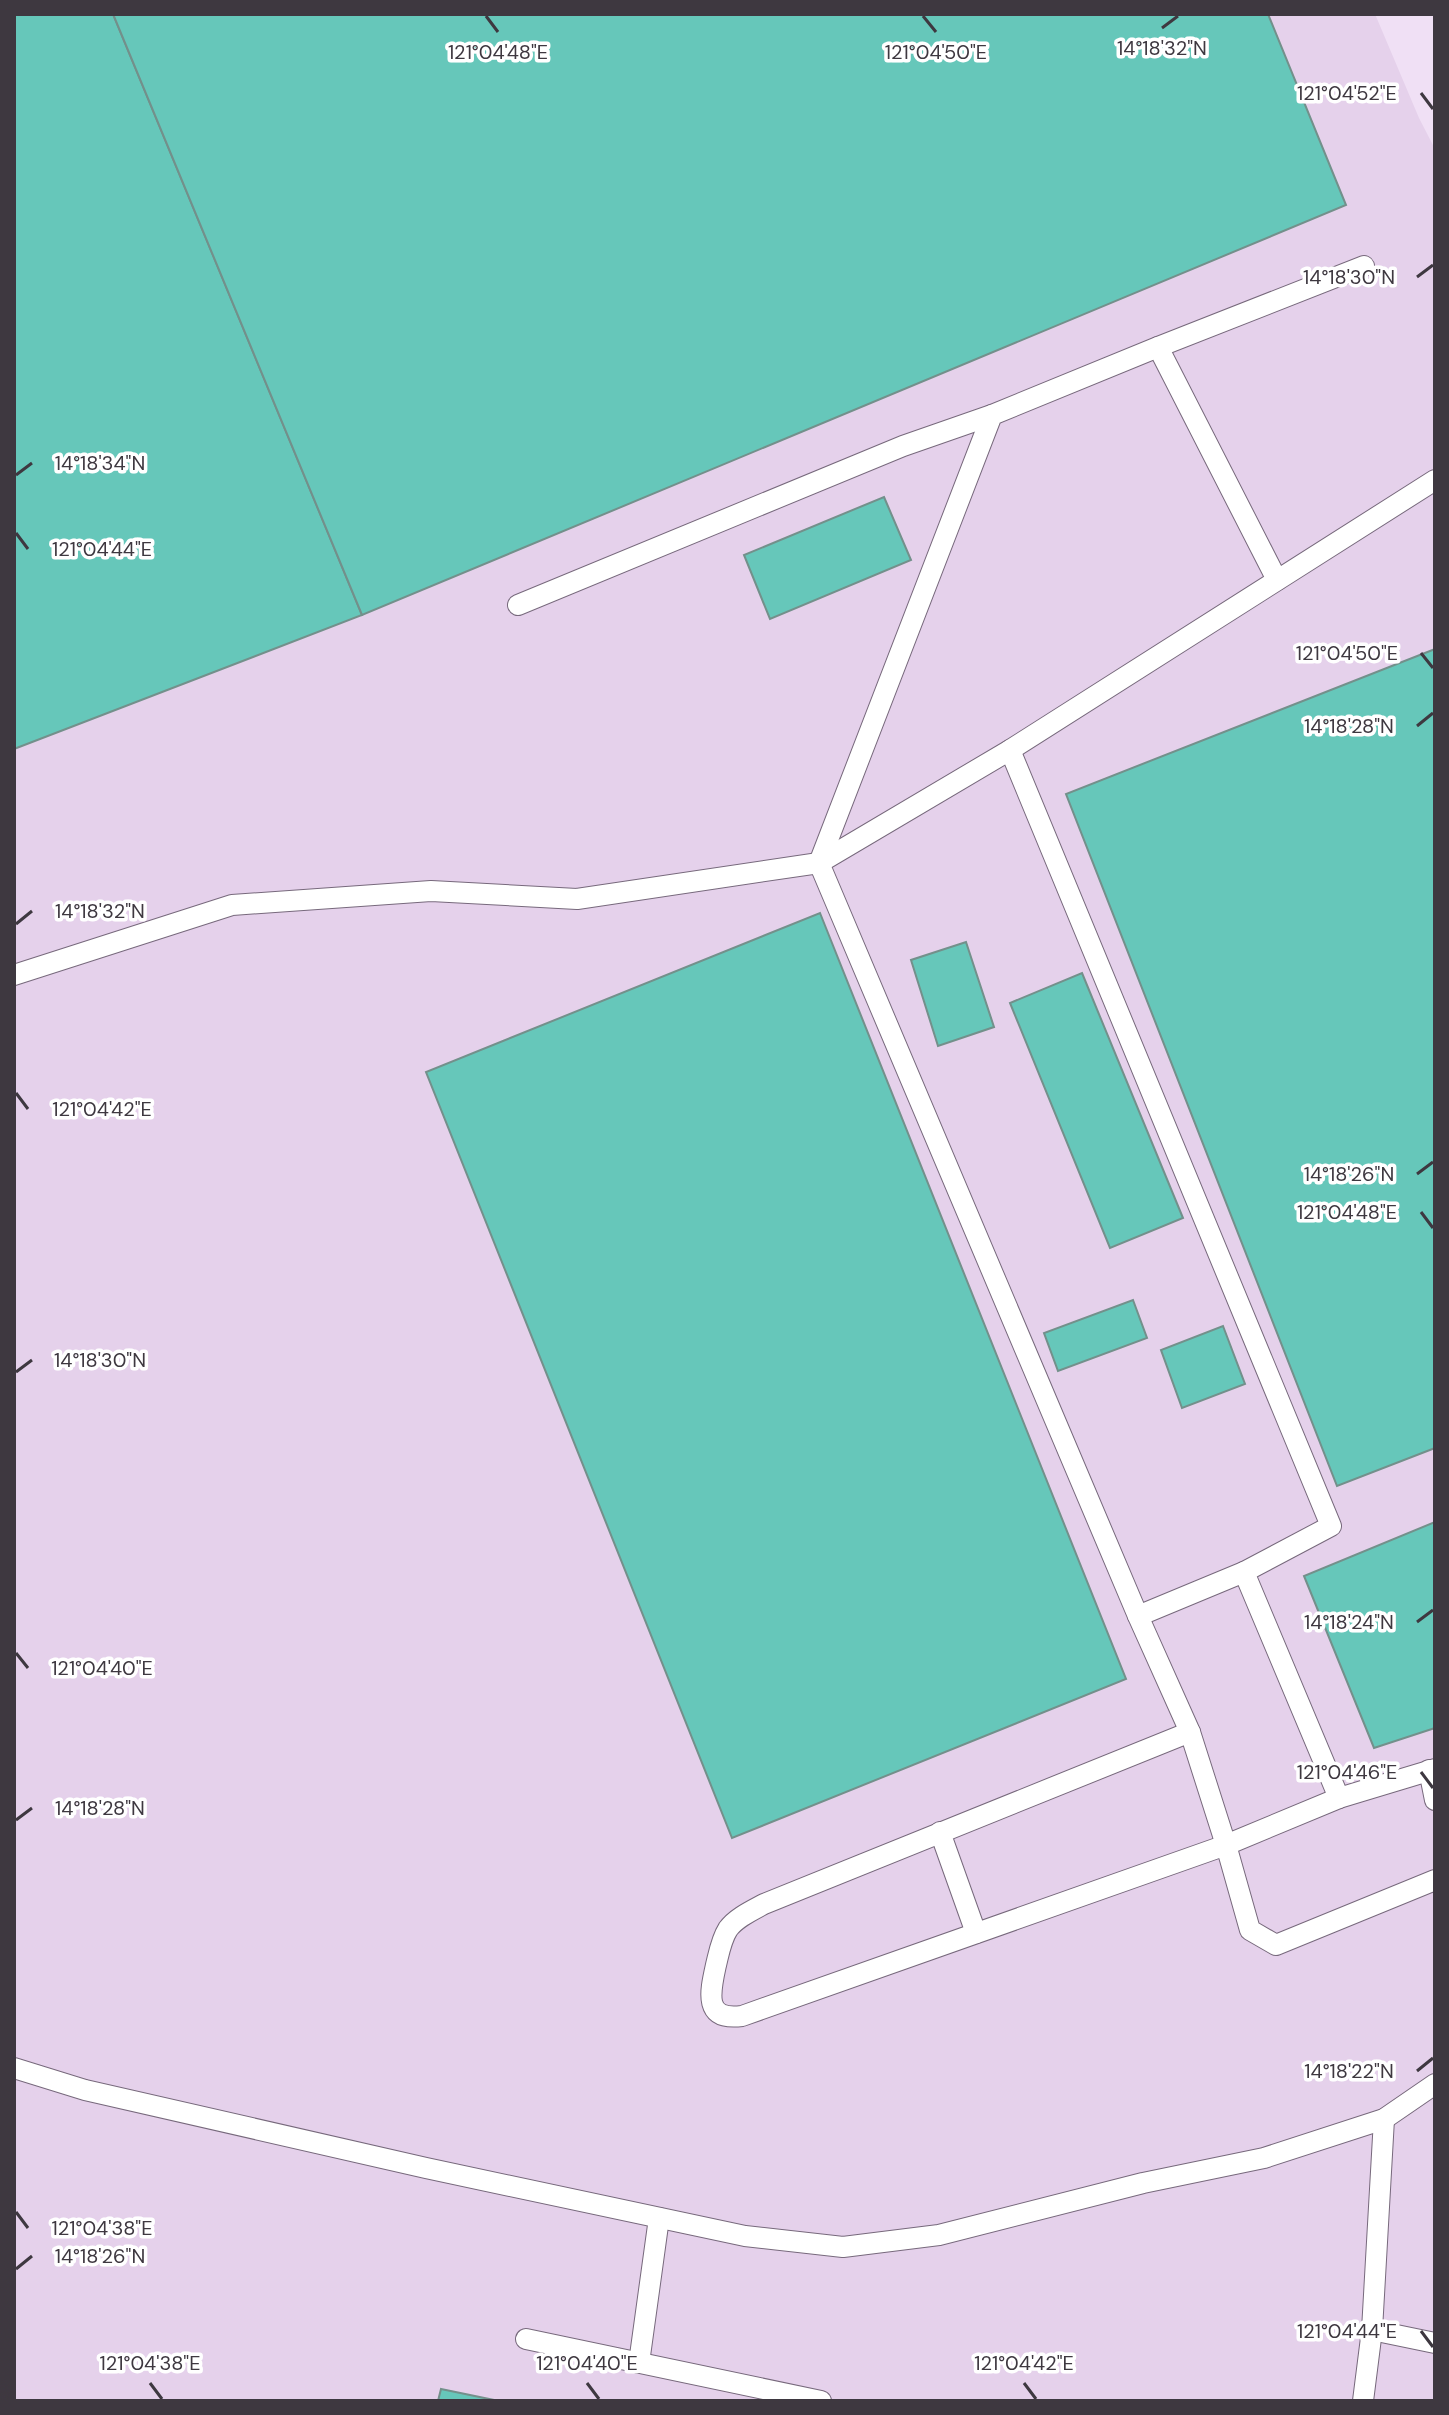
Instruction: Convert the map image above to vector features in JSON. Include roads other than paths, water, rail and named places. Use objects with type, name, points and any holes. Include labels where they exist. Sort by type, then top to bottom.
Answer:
[{"type":"lane","points":[[518,605],[903,446],[992,415],[1364,266]]},
{"type":"lane","points":[[1158,347],[1277,580]]},
{"type":"lane","points":[[992,415],[819,863],[1190,1732],[1250,1930],[1276,1945],[1435,1880]]},
{"type":"lane","points":[[14,975],[232,905],[431,891],[577,899],[819,863],[1010,750],[1435,480]]},
{"type":"lane","points":[[1010,750],[1331,1526],[1244,1572],[1138,1616]]},
{"type":"lane","points":[[1244,1572],[1339,1798]]},
{"type":"lane","points":[[1190,1732],[764,1904],[735,1921],[726,1932],[710,1991],[711,2002],[727,2018],[742,2016],[1226,1845],[1339,1798],[1432,1769],[1435,1800]]},
{"type":"lane","points":[[940,1832],[976,1933]]},
{"type":"lane","points":[[14,2068],[85,2090],[426,2168],[745,2236],[843,2247],[939,2235],[1143,2183],[1264,2158],[1384,2119],[1435,2084]]},
{"type":"lane","points":[[1363,2401],[1372,2330],[1384,2119]]},
{"type":"lane","points":[[639,2363],[659,2218]]},
{"type":"lane","points":[[1372,2330],[1435,2343]]},
{"type":"lane","points":[[526,2339],[821,2401]]}]
